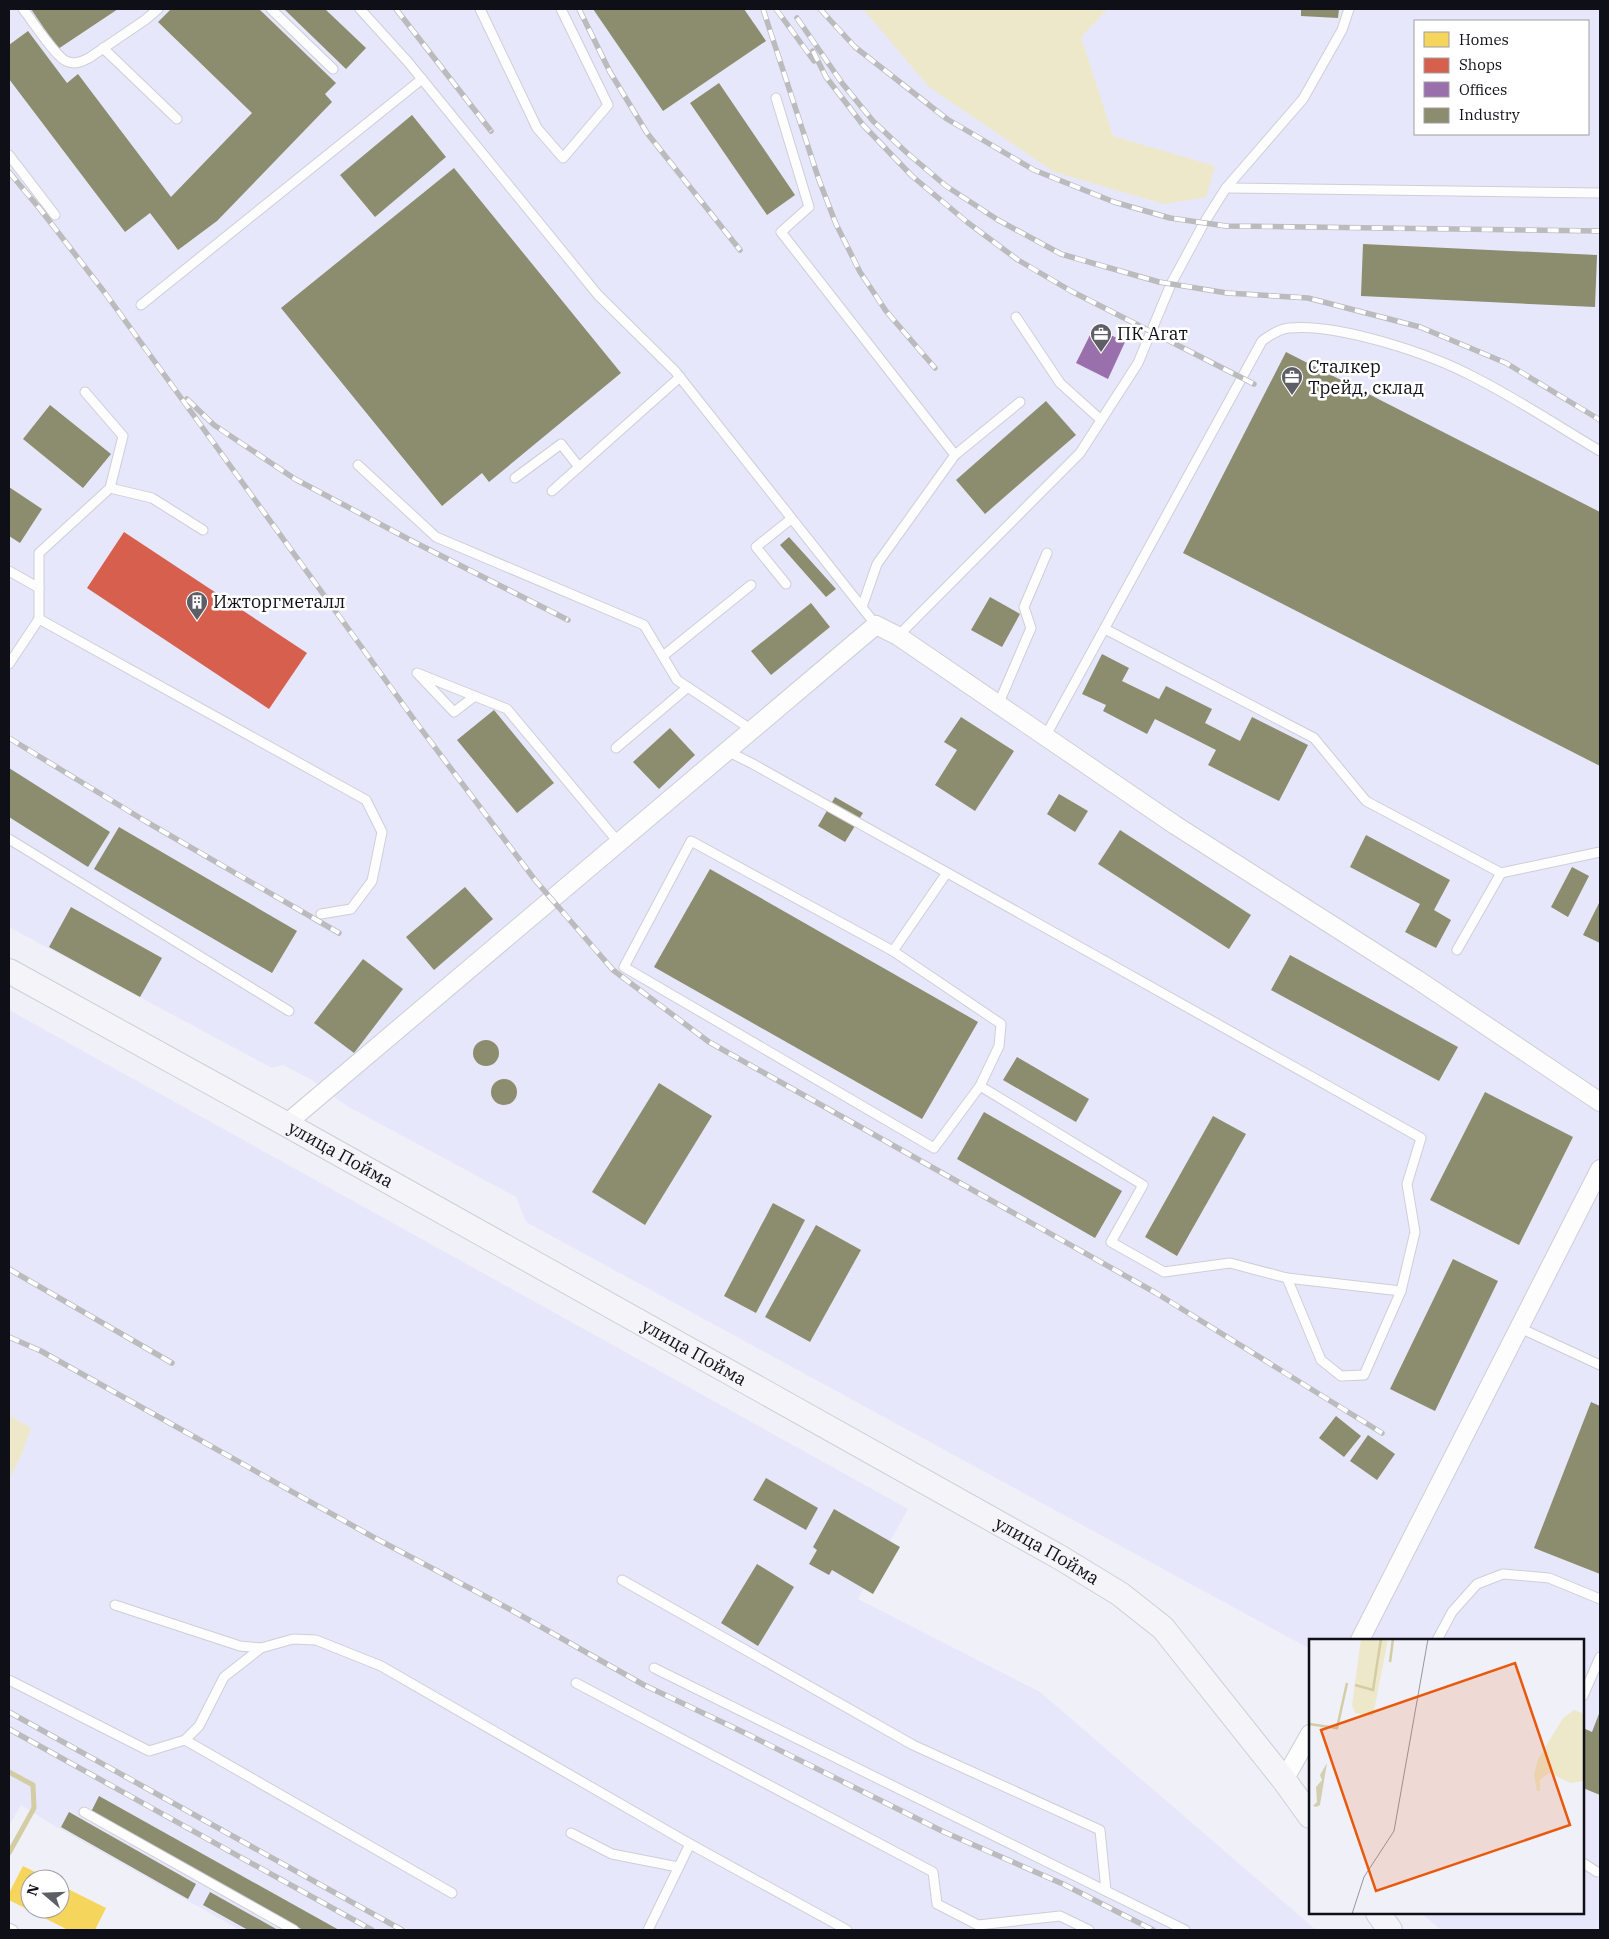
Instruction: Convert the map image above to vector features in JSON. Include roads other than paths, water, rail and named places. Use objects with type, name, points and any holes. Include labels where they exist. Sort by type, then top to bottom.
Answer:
[{"type":"main road","name":"улица Пойма","points":[[9,971],[1035,1544],[1120,1594],[1163,1628],[1284,1780],[1309,1815]]},
{"type":"main road","points":[[1379,1914],[1390,1930]]},
{"type":"street","points":[[286,1124],[876,626],[898,636],[1176,826],[1418,980],[1600,1102]]},
{"type":"street","points":[[1361,1639],[1600,1169]]},
{"type":"street","points":[[1284,1780],[1309,1736]]},
{"type":"lane","points":[[23,9],[60,57],[67,62],[80,62],[145,20],[158,9]]},
{"type":"lane","points":[[271,9],[333,69]]},
{"type":"lane","points":[[360,9],[422,80],[598,295],[680,378],[876,626]]},
{"type":"lane","points":[[480,9],[536,128],[563,158],[608,105],[561,9]]},
{"type":"lane","points":[[898,636],[1080,453],[1138,363],[1171,284],[1204,223],[1226,188],[1303,99],[1342,30],[1349,9]]},
{"type":"lane","points":[[103,48],[177,119]]},
{"type":"lane","points":[[141,305],[422,80]]},
{"type":"lane","points":[[776,98],[809,207],[782,232],[954,455]]},
{"type":"lane","points":[[9,155],[55,215]]},
{"type":"lane","points":[[1226,188],[1600,193]]},
{"type":"lane","points":[[1016,317],[1060,383],[1101,420]]},
{"type":"lane","points":[[1046,737],[1262,341],[1272,334],[1287,328],[1319,327],[1413,351],[1471,375],[1600,451]]},
{"type":"lane","points":[[552,491],[680,378]]},
{"type":"lane","points":[[9,664],[39,619],[39,553],[110,488],[123,436],[85,392]]},
{"type":"lane","points":[[862,607],[877,564],[954,455],[1020,402]]},
{"type":"lane","points":[[515,478],[561,444],[580,467]]},
{"type":"lane","points":[[358,465],[436,537],[644,625],[677,680],[752,730]]},
{"type":"lane","points":[[110,488],[152,498],[203,530]]},
{"type":"lane","points":[[786,584],[756,547],[791,518]]},
{"type":"lane","points":[[998,705],[1031,628],[1024,607],[1047,553]]},
{"type":"lane","points":[[9,570],[39,588]]},
{"type":"lane","points":[[663,656],[751,585]]},
{"type":"lane","points":[[39,619],[366,800],[382,832],[372,881],[351,909],[321,914]]},
{"type":"lane","points":[[1105,629],[1314,738],[1366,801],[1501,873],[1600,852]]},
{"type":"lane","points":[[475,696],[454,712],[417,673],[425,676],[475,696],[507,709],[619,842]]},
{"type":"lane","points":[[616,748],[688,688]]},
{"type":"lane","points":[[727,751],[1421,1138],[1407,1184],[1415,1232],[1401,1292],[1364,1375],[1341,1376],[1321,1360],[1287,1278]]},
{"type":"lane","points":[[9,839],[289,1010]]},
{"type":"lane","points":[[690,841],[893,951],[1001,1024],[999,1046],[980,1086],[934,1148],[624,967],[690,841]]},
{"type":"lane","points":[[1457,950],[1501,873]]},
{"type":"lane","points":[[893,951],[946,874]]},
{"type":"lane","points":[[980,1086],[1143,1186],[1111,1242],[1164,1272],[1230,1263],[1287,1278],[1401,1292]]},
{"type":"lane","points":[[1520,1328],[1600,1366]]},
{"type":"lane","points":[[1438,1639],[1452,1612],[1476,1584],[1503,1574],[1549,1578],[1600,1599]]},
{"type":"lane","points":[[622,1580],[913,1745],[1100,1830],[1106,1891]]},
{"type":"lane","points":[[115,1605],[240,1646],[261,1648],[293,1639],[316,1640],[381,1666],[690,1844],[847,1930]]},
{"type":"lane","points":[[9,1680],[149,1750],[184,1740],[199,1726],[224,1677],[261,1648]]},
{"type":"lane","points":[[1584,1694],[1600,1657]]},
{"type":"lane","points":[[654,1668],[1185,1930]]},
{"type":"lane","points":[[576,1683],[933,1872],[937,1904],[978,1926],[1060,1916],[1089,1930]]},
{"type":"lane","points":[[184,1740],[452,1893]]},
{"type":"lane","points":[[84,1812],[294,1930]]},
{"type":"lane","points":[[571,1833],[612,1854],[678,1867]]},
{"type":"lane","points":[[648,1930],[690,1844]]},
{"type":"lane","points":[[1584,1864],[1598,1872]]},
{"type":"lane","points":[[9,1928],[13,1930]]},
{"type":"waterway","points":[[9,1772],[33,1785],[34,1808],[9,1853]]},
{"type":"railway","points":[[396,9],[491,131]]},
{"type":"railway","points":[[579,9],[610,72],[647,133],[740,250]]},
{"type":"railway","points":[[763,9],[819,180],[836,224],[860,272],[886,311],[935,368]]},
{"type":"railway","points":[[776,9],[814,61]]},
{"type":"railway","points":[[820,9],[855,47],[947,119],[1034,170],[1114,202],[1170,218],[1226,226],[1600,231]]},
{"type":"railway","points":[[797,18],[842,83],[873,121],[906,152],[946,186],[998,220],[1061,254],[1159,282],[1227,293],[1308,298],[1420,327],[1506,363],[1600,420]]},
{"type":"railway","points":[[813,51],[826,77],[863,125],[912,176],[967,222],[1018,260],[1071,291],[1254,384]]},
{"type":"railway","points":[[9,172],[105,293],[418,725],[535,880],[613,970],[709,1042],[1156,1293],[1382,1433]]},
{"type":"railway","points":[[187,399],[214,425],[295,479],[568,620]]},
{"type":"railway","points":[[9,738],[145,821],[339,933]]},
{"type":"railway","points":[[9,1269],[172,1363]]},
{"type":"railway","points":[[9,1337],[41,1351],[373,1537],[513,1611],[644,1685],[944,1832],[1063,1884],[1153,1930]]},
{"type":"railway","points":[[9,1712],[402,1930]]},
{"type":"railway","points":[[9,1729],[372,1930]]},
{"type":"place","name":"ПК Агат","points":[[1101,353]]},
{"type":"place","name":"Сталкер Трейд, склад","points":[[1292,396]]},
{"type":"place","name":"Ижторгметалл","points":[[197,621]]}]
